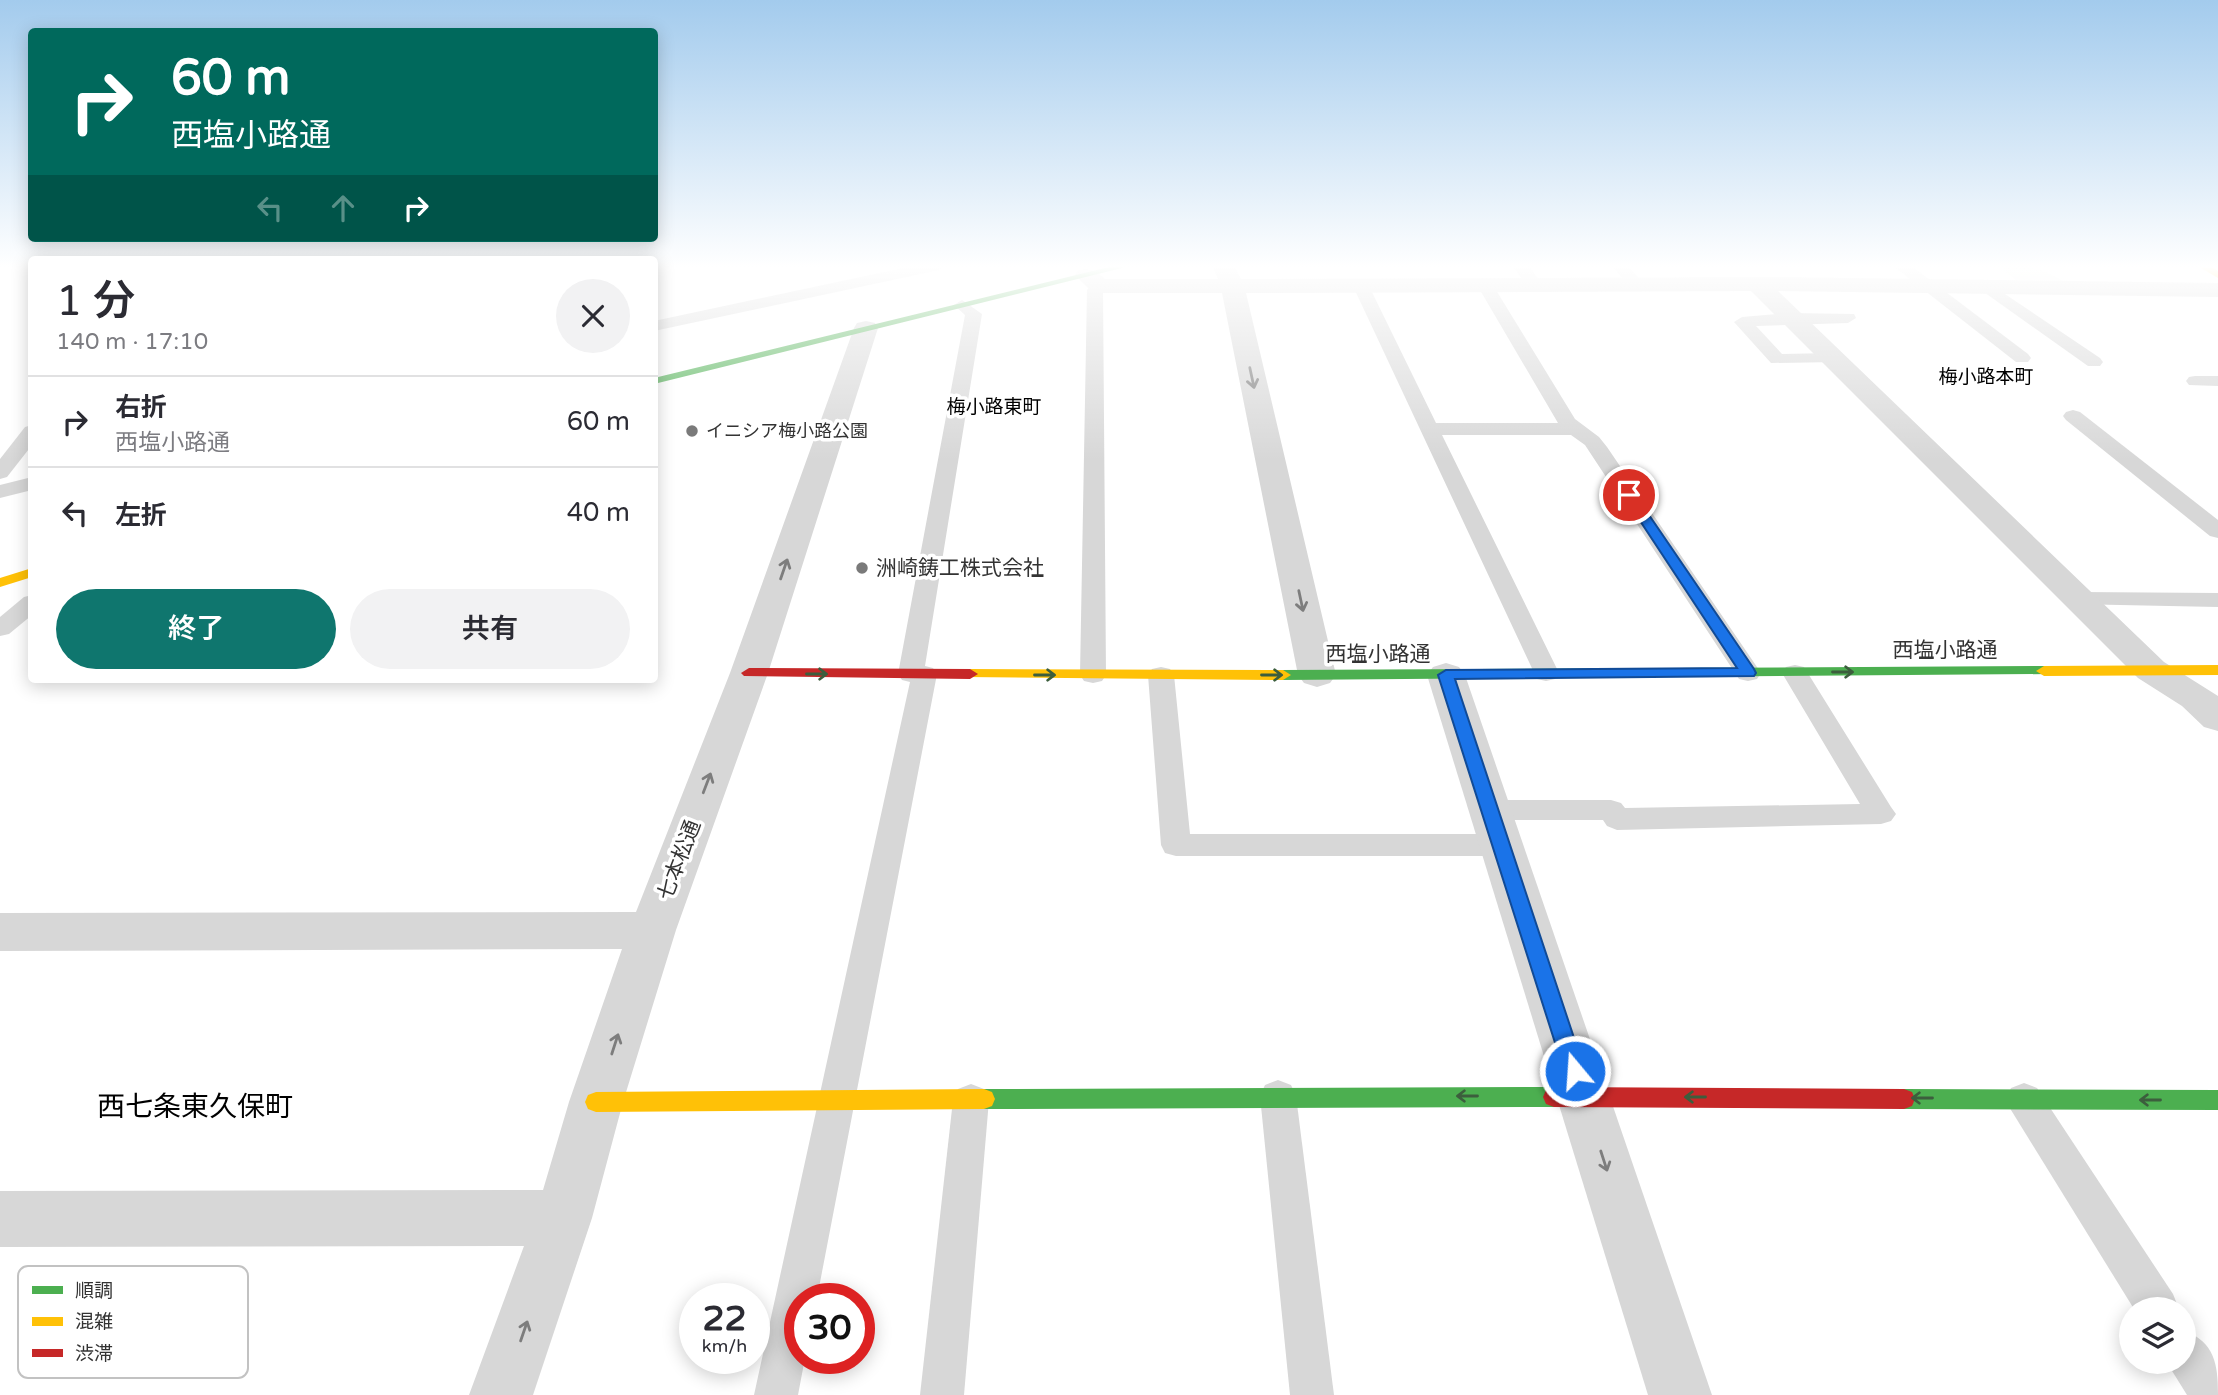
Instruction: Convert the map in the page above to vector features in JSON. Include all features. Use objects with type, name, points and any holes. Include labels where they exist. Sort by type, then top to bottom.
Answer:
[{"type":"street","points":[[658,380],[858,330]]},
{"type":"street","name":"七本松通","points":[[501,1395],[563,1218],[596,1102],[652,930],[749,673],[865,330]]},
{"type":"street","points":[[1240,330],[1317,675]]},
{"type":"street","points":[[1802,330],[2151,670],[2196,697],[2218,718]]},
{"type":"street","points":[[0,583],[28,573]]},
{"type":"street","name":"西塩小路通","points":[[749,673],[1446,675],[2218,670]]},
{"type":"street","points":[[1446,675],[1680,1395]]},
{"type":"street","points":[[0,932],[652,930]]},
{"type":"street","points":[[596,1102],[1278,1097],[2218,1100]]},
{"type":"street","points":[[0,1219],[563,1218]]},
{"type":"lane","points":[[776,1395],[918,674],[971,330]]},
{"type":"lane","points":[[1093,675],[1096,330]]},
{"type":"lane","points":[[1382,330],[1546,673]]},
{"type":"lane","points":[[1512,330],[1572,429],[1592,441],[1600,451],[1748,673]]},
{"type":"lane","points":[[1750,330],[1777,359],[1831,358]]},
{"type":"lane","points":[[1985,330],[2022,358]]},
{"type":"lane","points":[[2048,330],[2094,362]]},
{"type":"lane","points":[[2195,382],[2218,381]]},
{"type":"lane","points":[[2073,416],[2218,531]]},
{"type":"lane","points":[[1430,429],[1572,429]]},
{"type":"lane","points":[[0,473],[28,436]]},
{"type":"lane","points":[[0,492],[28,484]]},
{"type":"lane","points":[[2079,599],[2218,600]]},
{"type":"lane","points":[[0,629],[28,605]]},
{"type":"lane","points":[[1161,675],[1176,845],[1495,827],[1611,810],[1617,819],[1881,814],[1795,673]]},
{"type":"lane","points":[[1278,1097],[1312,1395]]},
{"type":"lane","points":[[2024,1099],[2150,1297]]},
{"type":"lane","points":[[942,1395],[971,1100]]},
{"type":"lane","points":[[2196,1370],[2212,1395]]},
{"type":"traffic: fast","points":[[658,380],[862,330]]},
{"type":"traffic: fast","points":[[1283,675],[2044,671]]},
{"type":"traffic: fast","points":[[984,1099],[1554,1097]]},
{"type":"traffic: fast","points":[[1904,1099],[2218,1100]]},
{"type":"traffic: slow","points":[[0,583],[28,573]]},
{"type":"traffic: slow","points":[[2044,671],[2218,670]]},
{"type":"traffic: slow","points":[[970,674],[1283,675]]},
{"type":"traffic: slow","points":[[596,1102],[984,1099]]},
{"type":"traffic: jam","points":[[749,673],[970,674]]},
{"type":"traffic: jam","points":[[1554,1097],[1904,1099]]},
{"type":"place","name":"イニシア梅小路公園","points":[[692,431]]},
{"type":"place","name":"洲崎鋳工株式会社","points":[[862,568]]},
{"type":"district","name":"梅小路本町","points":[[1986,376]]},
{"type":"district","name":"梅小路東町","points":[[994,406]]},
{"type":"district","name":"西七条東久保町","points":[[195,1106]]},
{"type":"route","points":[[1575,1071],[1446,675],[1748,673],[1629,495]]}]
